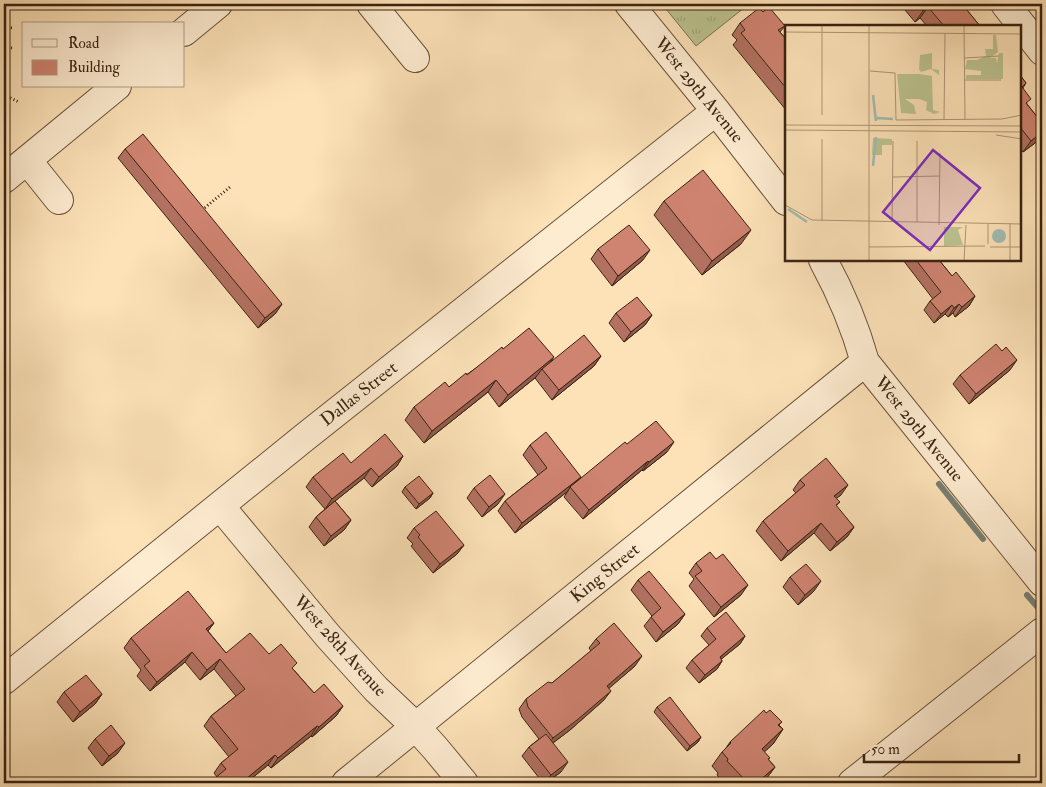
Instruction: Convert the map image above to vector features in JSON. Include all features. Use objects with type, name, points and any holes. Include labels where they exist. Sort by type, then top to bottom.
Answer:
[{"type":"street","points":[[185,31],[218,4]]},
{"type":"street","points":[[371,4],[415,58]]},
{"type":"street","name":"West 29th Avenue","points":[[629,4],[785,200]]},
{"type":"street","points":[[1004,4],[1042,51]]},
{"type":"street","points":[[4,179],[115,88]]},
{"type":"street","name":"Dallas Street","points":[[4,680],[305,436],[716,111]]},
{"type":"street","points":[[27,160],[59,200]]},
{"type":"street","name":"West 29th Avenue","points":[[823,261],[850,317],[865,362],[1042,582]]},
{"type":"street","name":"King Street","points":[[346,783],[865,362]]},
{"type":"street","name":"West 28th Avenue","points":[[220,506],[328,636],[376,689],[415,726],[464,783]]},
{"type":"street","points":[[852,783],[1042,632]]},
{"type":"path","points":[[4,7],[16,8]]},
{"type":"path","points":[[4,27],[14,28]]},
{"type":"path","points":[[4,47],[12,48]]},
{"type":"path","points":[[4,67],[10,68]]},
{"type":"path","points":[[4,95],[19,102]]},
{"type":"path","points":[[202,210],[230,188]]},
{"type":"path","points":[[197,203],[206,215]]},
{"type":"path","points":[[196,209],[202,216]]},
{"type":"green space","points":[[662,4],[749,4],[696,46]]},
{"type":"building","points":[[917,4],[962,4],[979,25],[943,25],[928,7],[923,11]]},
{"type":"building","points":[[769,7],[785,26],[778,30],[785,38],[785,87],[741,33],[745,30],[740,23],[759,8],[763,12]]},
{"type":"building","points":[[1021,76],[1026,83],[1022,87],[1031,99],[1026,103],[1042,123],[1042,132],[1031,141],[1021,128]]},
{"type":"building","points":[[143,134],[282,304],[265,318],[125,149]]},
{"type":"building","points":[[703,170],[751,230],[712,261],[664,201]]},
{"type":"building","points":[[629,225],[650,250],[618,276],[598,249]]},
{"type":"building","points":[[917,261],[940,261],[952,276],[956,272],[975,296],[962,307],[959,304],[954,308],[952,305],[941,314],[930,301],[941,292]]},
{"type":"building","points":[[637,297],[652,315],[631,332],[616,313]]},
{"type":"building","points":[[529,328],[554,357],[508,395],[496,380],[432,431],[414,407],[445,382],[449,387],[466,373],[467,375]]},
{"type":"building","points":[[584,335],[601,356],[559,390],[542,369]]},
{"type":"building","points":[[996,344],[1002,351],[1006,347],[1017,360],[976,394],[960,375]]},
{"type":"building","points":[[656,421],[674,442],[589,510],[570,487],[625,442],[627,444]]},
{"type":"building","points":[[546,432],[581,477],[522,523],[505,501],[547,468],[530,445]]},
{"type":"building","points":[[385,434],[403,456],[379,477],[371,468],[332,499],[313,477],[343,453],[351,463]]},
{"type":"building","points":[[826,458],[848,485],[834,496],[840,502],[836,505],[854,527],[837,542],[821,523],[788,551],[763,521],[805,485],[800,480]]},
{"type":"building","points":[[490,475],[505,494],[489,507],[474,488]]},
{"type":"building","points":[[419,476],[433,493],[419,504],[405,487]]},
{"type":"building","points":[[335,501],[351,520],[331,536],[316,517]]},
{"type":"building","points":[[436,511],[464,545],[440,564],[418,537],[420,535],[414,528]]},
{"type":"building","points":[[710,552],[716,559],[723,554],[748,585],[721,607],[695,576],[702,571],[696,563]]},
{"type":"building","points":[[806,564],[821,581],[805,595],[790,577]]},
{"type":"building","points":[[649,571],[685,614],[663,632],[651,617],[661,608],[638,580]]},
{"type":"building","points":[[188,591],[214,623],[206,629],[226,653],[250,633],[269,654],[281,644],[297,663],[292,668],[314,693],[324,684],[343,706],[278,758],[275,755],[241,783],[209,783],[226,769],[221,763],[238,749],[211,716],[245,689],[220,659],[207,670],[192,652],[157,682],[144,666],[150,661],[131,638]]},
{"type":"building","points":[[726,612],[745,636],[720,657],[722,661],[705,675],[692,660],[716,639],[707,628]]},
{"type":"building","points":[[614,623],[642,656],[607,686],[611,691],[553,738],[528,707],[526,699],[548,682],[552,683],[600,643],[596,639]]},
{"type":"building","points":[[86,675],[102,694],[80,712],[64,692]]},
{"type":"building","points":[[670,697],[701,737],[690,746],[657,707]]},
{"type":"building","points":[[764,710],[766,713],[770,710],[782,722],[778,725],[783,729],[762,749],[775,767],[757,783],[752,783],[748,779],[746,781],[727,761],[728,759],[722,752]]},
{"type":"building","points":[[111,725],[125,743],[109,756],[95,739]]},
{"type":"building","points":[[546,734],[568,762],[551,775],[529,747]]},
{"type":"waterway","points":[[939,484],[983,539]]},
{"type":"waterway","points":[[1027,595],[1041,611]]}]
